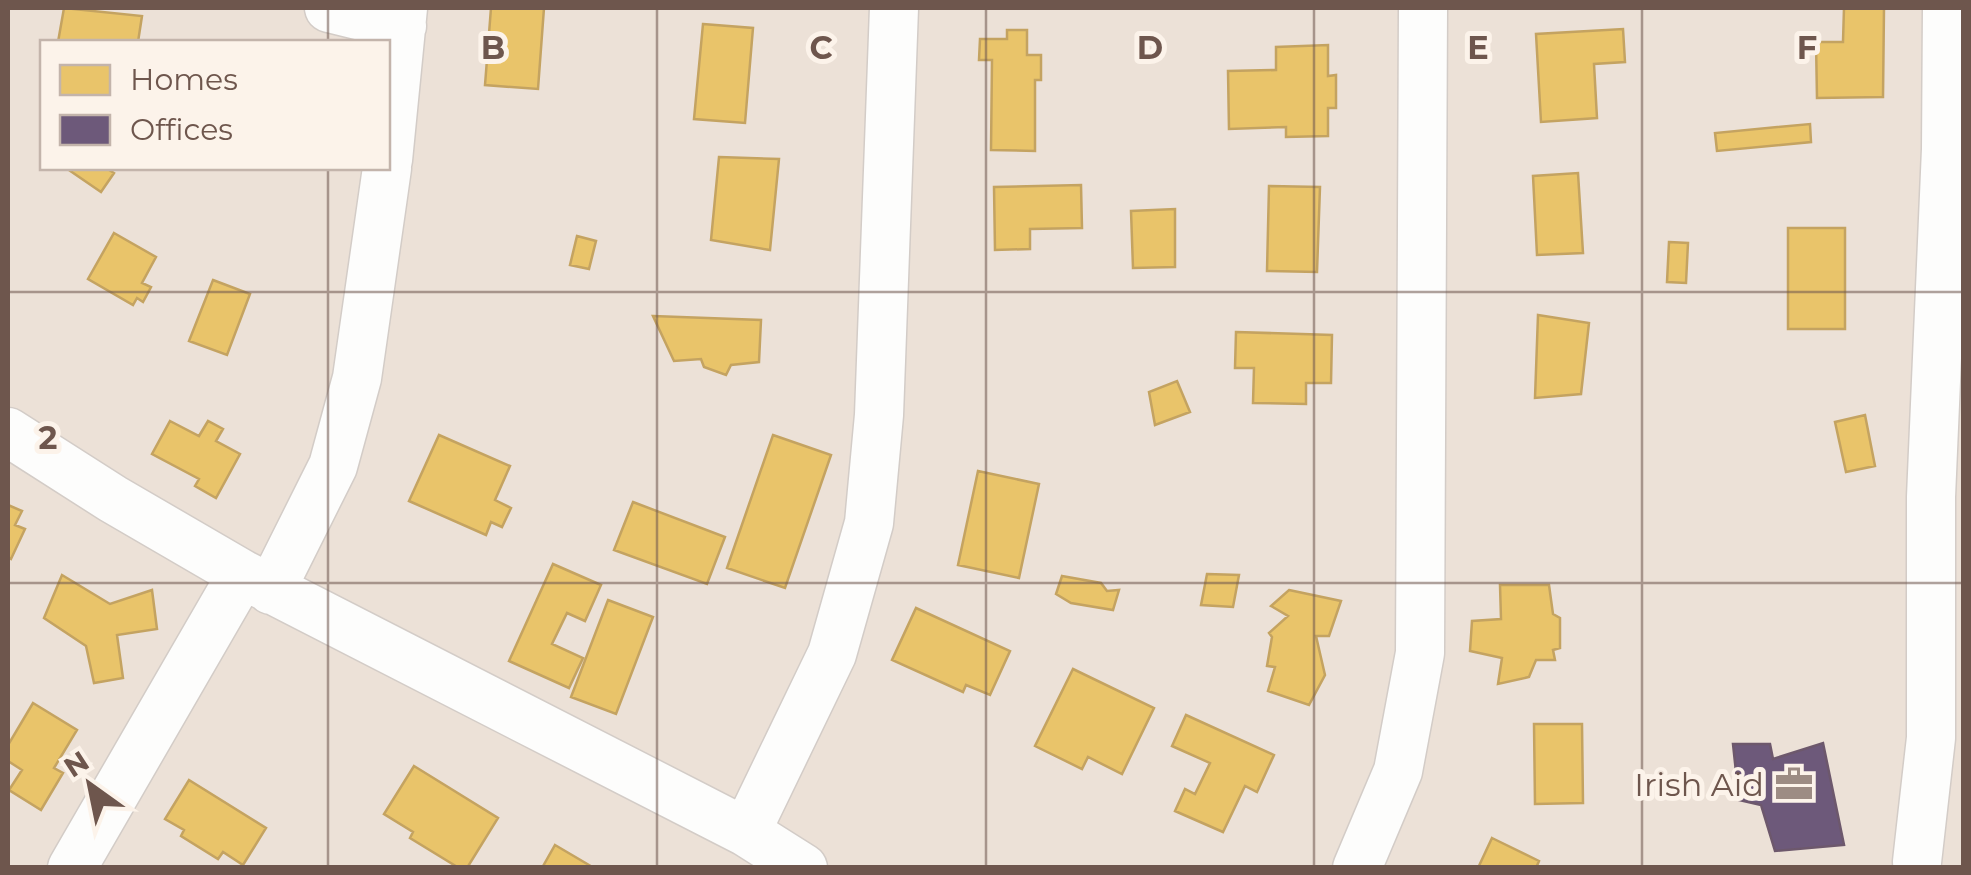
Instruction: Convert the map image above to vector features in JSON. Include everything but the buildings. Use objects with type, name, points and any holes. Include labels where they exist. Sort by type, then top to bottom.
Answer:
[{"type":"street","points":[[329,8],[403,17],[390,141]]},
{"type":"street","points":[[746,832],[832,654],[869,523],[881,377],[894,8]]},
{"type":"street","points":[[1358,868],[1398,770],[1420,652],[1424,8]]},
{"type":"street","points":[[1917,862],[1931,738],[1931,497],[1948,8]]},
{"type":"street","points":[[72,868],[333,466],[356,378],[387,170]]},
{"type":"street","points":[[8,432],[113,500],[256,582],[746,832],[803,868]]},
{"type":"shaded area","points":[[8,8],[1963,8],[1963,867],[8,867]]},
{"type":"place","name":"Irish Aid","points":[[1794,784]]}]
